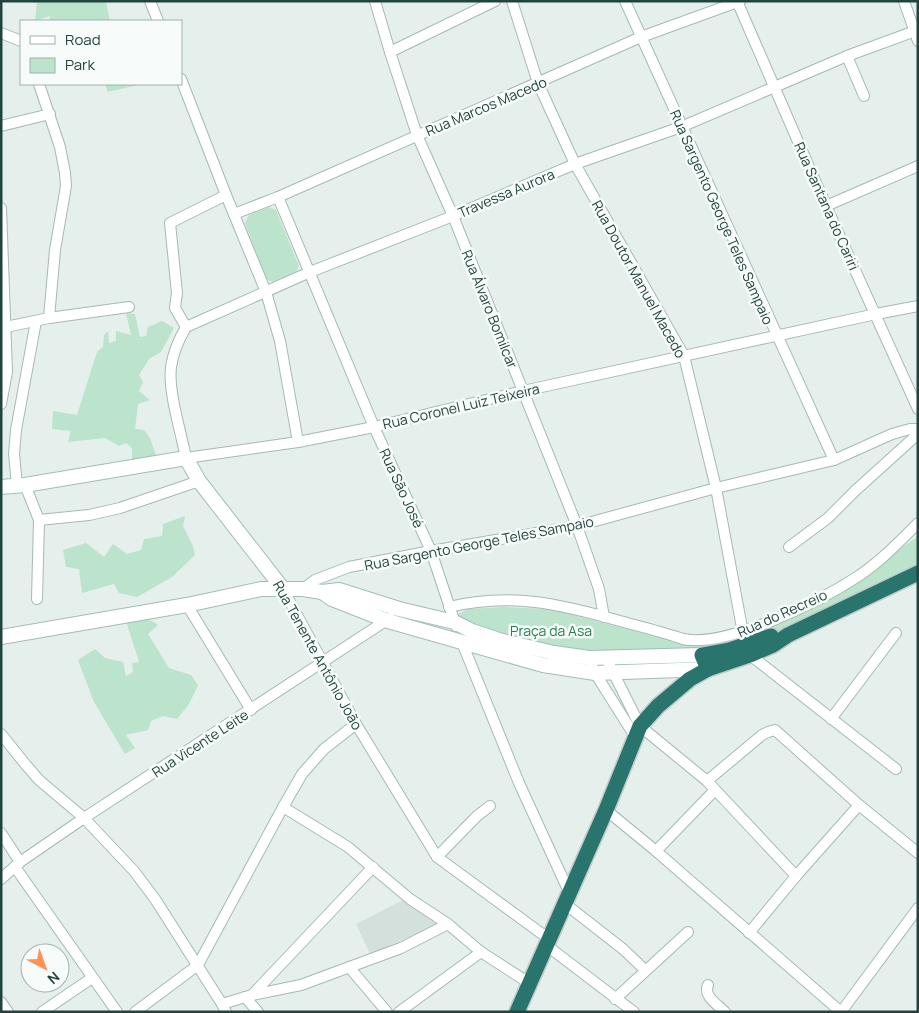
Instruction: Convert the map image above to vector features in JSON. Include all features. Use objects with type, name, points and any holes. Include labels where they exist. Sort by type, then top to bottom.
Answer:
[{"type":"highway","points":[[518,1011],[528,983],[606,810],[638,732],[673,692],[690,679],[705,662],[747,644],[773,645],[788,635],[918,573]]},
{"type":"main road","name":"Rua Coronel Luiz Teixeira","points":[[2,487],[186,458]]},
{"type":"main road","name":"Rua Tenente Antônio João","points":[[186,458],[200,480],[283,589]]},
{"type":"main road","points":[[1,637],[187,605],[266,589],[303,589],[322,592],[339,590],[454,622],[472,632],[499,640],[554,653],[589,658],[705,662]]},
{"type":"main road","points":[[322,592],[332,600],[388,621],[543,665],[595,672],[613,672],[705,662]]},
{"type":"street","points":[[150,1],[158,20]]},
{"type":"street","name":"Rua Álvaro Bomilcar","points":[[375,1],[417,135],[452,216],[577,526],[597,582],[604,616]]},
{"type":"street","points":[[390,52],[495,1]]},
{"type":"street","name":"Rua Doutor Manuel Macedo","points":[[512,1],[538,83],[575,164],[684,356],[716,488],[747,644]]},
{"type":"street","name":"Rua Sargento George Teles Sampaio","points":[[625,1],[776,337],[834,460]]},
{"type":"street","points":[[904,1],[916,35]]},
{"type":"street","name":"Rua Marcos Macedo","points":[[234,214],[641,37],[738,2]]},
{"type":"street","name":"Rua Santana do Cariri","points":[[738,2],[826,206],[918,409]]},
{"type":"street","points":[[1,33],[20,41]]},
{"type":"street","name":"Travessa Aurora","points":[[186,327],[310,272],[452,216],[575,164],[682,127],[847,56],[916,35]]},
{"type":"street","points":[[847,56],[864,96]]},
{"type":"street","points":[[182,82],[266,292],[280,342],[298,442]]},
{"type":"street","points":[[39,85],[60,147],[66,186],[55,250],[49,318]]},
{"type":"street","points":[[1,126],[50,114]]},
{"type":"street","points":[[826,206],[918,166]]},
{"type":"street","points":[[186,327],[176,308],[177,293],[170,223],[226,195]]},
{"type":"street","name":"Rua São José","points":[[278,196],[374,427],[432,551],[454,622],[566,898]]},
{"type":"street","points":[[1,208],[3,328],[7,372],[1,404]]},
{"type":"street","name":"Rua Coronel Luiz Teixeira","points":[[186,458],[298,442],[374,427],[523,391],[918,306]]},
{"type":"street","points":[[3,328],[49,318],[129,307]]},
{"type":"street","points":[[36,321],[16,430],[14,454],[21,485],[39,520],[37,599]]},
{"type":"street","name":"Rua Tenente Antônio João","points":[[186,327],[176,348],[171,367],[172,387],[186,458]]},
{"type":"street","name":"Rua Sargento George Teles Sampaio","points":[[303,589],[315,580],[342,569],[432,551],[577,526],[716,488],[834,460],[892,434],[910,429],[918,430]]},
{"type":"street","points":[[789,547],[828,518],[918,434]]},
{"type":"street","points":[[39,520],[90,515],[120,508],[200,480]]},
{"type":"street","name":"Rua do Recreio","points":[[449,607],[473,601],[517,600],[557,605],[604,616],[692,641],[707,640],[747,644],[808,604],[853,580],[889,551],[918,524]]},
{"type":"street","name":"Rua Tenente Antônio João","points":[[283,589],[356,724],[437,856],[547,942],[615,999],[634,1012]]},
{"type":"street","points":[[187,605],[251,710]]},
{"type":"street","name":"Rua Vicente Leite","points":[[1,879],[84,818],[251,710],[321,662],[388,621],[399,608]]},
{"type":"street","points":[[832,719],[896,633]]},
{"type":"street","points":[[747,644],[832,719],[896,769]]},
{"type":"street","points":[[589,658],[595,672],[638,732],[707,781],[796,876]]},
{"type":"street","points":[[606,658],[638,732]]},
{"type":"street","points":[[135,1012],[198,965],[302,774],[324,749],[356,724]]},
{"type":"street","points":[[707,781],[768,732],[776,730],[859,805],[918,853]]},
{"type":"street","points":[[1,734],[11,749],[39,780],[84,818],[145,885],[224,1008],[248,996],[301,985],[401,948],[448,924]]},
{"type":"street","points":[[656,850],[715,790]]},
{"type":"street","points":[[750,933],[796,876],[859,805]]},
{"type":"street","points":[[283,806],[348,847],[410,898],[448,924],[481,952],[528,983]]},
{"type":"street","points":[[437,856],[477,816],[490,806]]},
{"type":"street","points":[[606,810],[656,850],[841,1012],[918,908]]},
{"type":"street","points":[[1,833],[18,865],[92,978],[117,1012]]},
{"type":"street","points":[[248,996],[373,867]]},
{"type":"street","points":[[566,898],[645,970]]},
{"type":"street","points":[[615,999],[688,932]]},
{"type":"street","points":[[399,1012],[481,952]]},
{"type":"street","points":[[349,967],[387,1012]]},
{"type":"street","points":[[42,1012],[92,978]]},
{"type":"street","points":[[708,985],[706,989],[707,995],[725,1012]]},
{"type":"street","points":[[248,996],[258,1012]]},
{"type":"street","points":[[1,1002],[8,1012]]},
{"type":"shaded area","points":[[403,900],[438,925],[370,954],[356,924]]},
{"type":"green space","points":[[26,1],[106,1],[110,20],[49,20],[50,16],[35,20],[37,3]]},
{"type":"green space","points":[[105,85],[138,85],[108,92]]},
{"type":"green space","points":[[269,207],[276,210],[299,266],[296,273],[272,282],[266,279],[245,223],[249,215]]},
{"type":"green space","points":[[126,313],[135,314],[140,337],[146,336],[148,327],[162,321],[174,328],[161,352],[149,359],[139,375],[143,382],[139,391],[150,400],[138,404],[135,429],[144,430],[150,438],[157,458],[132,462],[132,448],[126,443],[119,446],[105,438],[68,442],[71,431],[52,429],[53,411],[77,415],[97,352],[103,347],[104,335],[108,331],[109,343],[116,341],[116,331],[131,335]]},
{"type":"green space","points":[[185,516],[183,526],[193,546],[195,555],[172,577],[137,597],[119,593],[114,584],[82,593],[79,569],[66,567],[63,550],[86,543],[104,557],[113,544],[127,554],[141,550],[144,539],[162,536],[163,524]]},
{"type":"green space","points":[[917,537],[918,564],[793,625],[753,641],[752,635],[831,598]]},
{"type":"green space","name":"Praça da Asa","points":[[503,607],[550,609],[683,644],[717,644],[733,638],[734,645],[706,652],[601,658],[463,625],[458,614],[468,609]]},
{"type":"green space","points":[[147,618],[158,625],[148,634],[169,668],[191,675],[198,685],[189,704],[177,719],[163,716],[151,721],[148,730],[126,735],[135,748],[125,754],[94,702],[78,660],[95,649],[105,658],[123,662],[126,676],[133,672],[132,663],[139,662],[126,621]]}]
